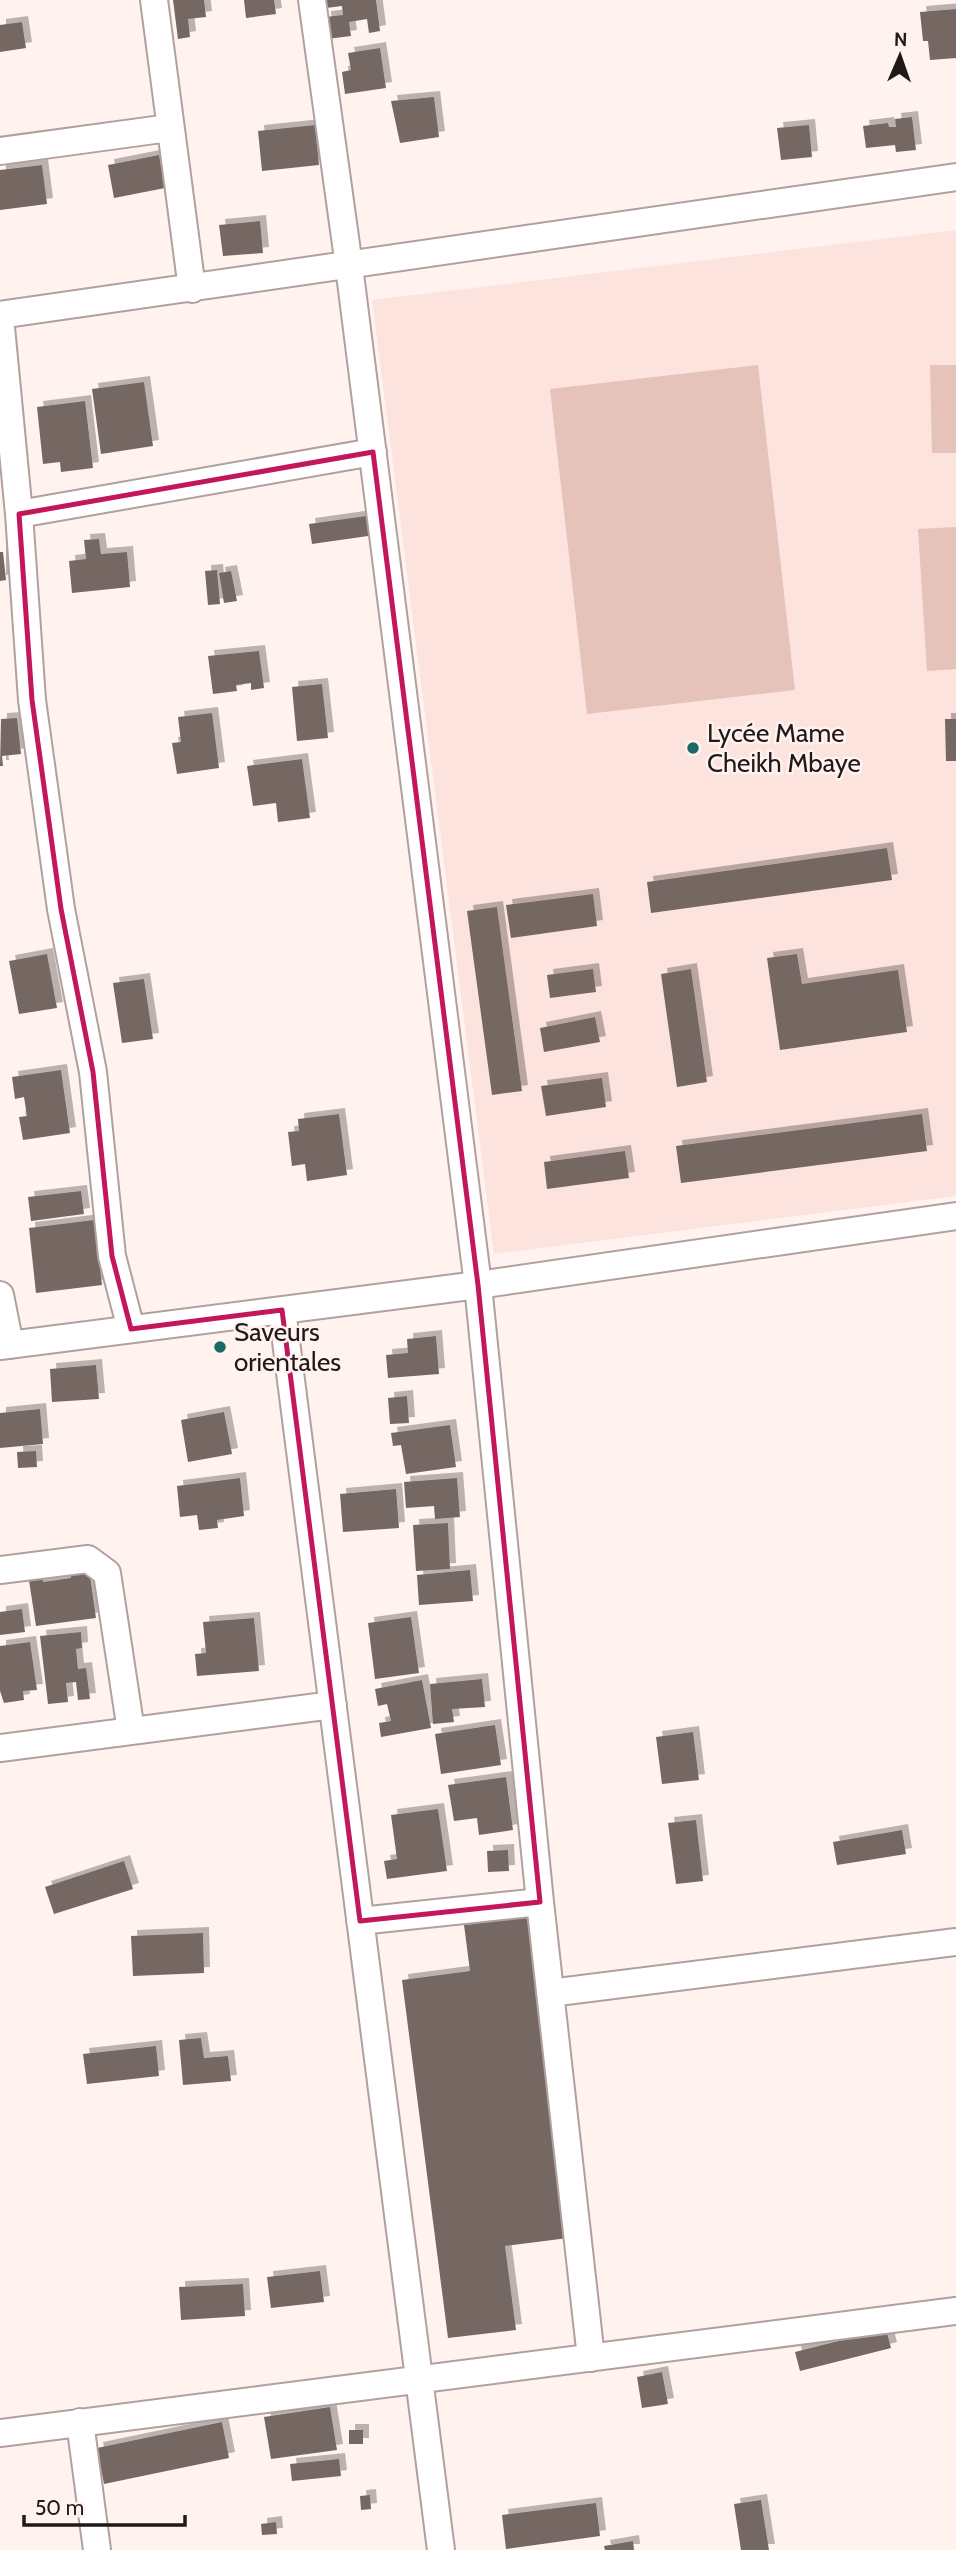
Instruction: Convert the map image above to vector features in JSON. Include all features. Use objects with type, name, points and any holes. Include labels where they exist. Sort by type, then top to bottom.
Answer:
[{"type":"street","points":[[154,0],[192,289]]},
{"type":"street","points":[[312,0],[349,266],[478,1285],[540,1902],[591,2358]]},
{"type":"street","points":[[0,151],[169,128]]},
{"type":"street","points":[[131,1329],[112,1256],[93,1072],[61,909],[32,700],[19,514],[0,316],[956,177]]},
{"type":"street","points":[[19,514],[373,452]]},
{"type":"street","points":[[0,1295],[5,1346],[478,1285],[956,1216]]},
{"type":"street","points":[[282,1310],[440,2550]]},
{"type":"street","points":[[0,1570],[88,1559],[107,1573],[131,1731]]},
{"type":"street","points":[[0,1748],[333,1705]]},
{"type":"street","points":[[360,1922],[540,1902]]},
{"type":"street","points":[[550,1993],[956,1942]]},
{"type":"street","points":[[0,2433],[956,2311]]},
{"type":"street","points":[[80,2422],[97,2550]]},
{"type":"highlighted area","points":[[373,452],[478,1285],[540,1902],[360,1921],[282,1310],[131,1329],[112,1256],[93,1072],[61,909],[32,700],[19,514]]},
{"type":"shaded area","name":"Lycée Mame Cheikh Mbaye","points":[[956,230],[956,1196],[494,1254],[372,300]]},
{"type":"shaded area","points":[[758,365],[795,690],[587,714],[550,389]]},
{"type":"shaded area","points":[[930,365],[956,365],[956,453],[932,453]]},
{"type":"shaded area","points":[[956,527],[956,669],[927,671],[918,529]]},
{"type":"building","points":[[173,0],[204,0],[206,17],[188,19],[190,37],[178,39]]},
{"type":"building","points":[[244,0],[274,0],[276,14],[246,18]]},
{"type":"building","points":[[326,0],[376,0],[380,31],[369,33],[367,19],[349,22],[351,36],[327,39],[325,17],[343,15],[342,6],[326,8]]},
{"type":"building","points":[[956,9],[956,58],[930,60],[928,41],[923,41],[920,12]]},
{"type":"building","points":[[22,22],[26,48],[0,52],[0,25]]},
{"type":"building","points":[[380,48],[386,88],[345,94],[342,72],[351,70],[348,53]]},
{"type":"building","points":[[434,97],[439,137],[400,143],[391,101]]},
{"type":"building","points":[[912,117],[916,150],[896,152],[895,145],[866,148],[863,126],[888,123],[889,127],[896,127],[895,119]]},
{"type":"building","points":[[315,125],[319,165],[262,171],[258,131]]},
{"type":"building","points":[[809,125],[812,157],[781,160],[777,128]]},
{"type":"building","points":[[159,155],[165,188],[114,198],[108,165]]},
{"type":"building","points":[[42,165],[47,204],[0,210],[0,170]]},
{"type":"building","points":[[260,221],[263,253],[223,256],[219,225]]},
{"type":"building","points":[[144,382],[153,446],[101,454],[92,389]]},
{"type":"building","points":[[85,401],[93,468],[61,472],[60,462],[43,464],[37,407]]},
{"type":"building","points":[[373,515],[375,535],[312,544],[309,524]]},
{"type":"building","points":[[99,539],[101,554],[127,552],[130,587],[72,593],[69,561],[86,559],[84,540]]},
{"type":"building","points":[[0,552],[3,552],[6,580],[0,581]]},
{"type":"building","points":[[217,570],[220,604],[208,605],[205,571]]},
{"type":"building","points":[[231,571],[237,601],[224,603],[219,573]]},
{"type":"building","points":[[259,651],[264,688],[251,690],[251,683],[236,685],[237,691],[213,694],[208,656]]},
{"type":"building","points":[[322,684],[328,738],[297,741],[292,687]]},
{"type":"building","points":[[212,713],[219,768],[177,774],[172,743],[181,742],[178,717]]},
{"type":"building","points":[[17,718],[21,754],[2,756],[3,766],[0,766],[1,719]]},
{"type":"building","points":[[945,719],[956,719],[956,761],[946,761]]},
{"type":"building","points":[[302,759],[310,818],[278,822],[276,803],[253,806],[247,766]]},
{"type":"building","points":[[887,848],[892,880],[651,913],[647,882]]},
{"type":"building","points":[[593,894],[597,926],[511,938],[506,905]]},
{"type":"building","points":[[497,907],[522,1091],[492,1095],[467,911]]},
{"type":"building","points":[[47,954],[57,1008],[19,1014],[9,961]]},
{"type":"building","points":[[797,954],[802,984],[898,970],[907,1032],[780,1050],[767,958]]},
{"type":"building","points":[[593,969],[596,992],[550,998],[547,975]]},
{"type":"building","points":[[691,969],[707,1082],[677,1087],[661,974]]},
{"type":"building","points":[[144,979],[153,1039],[122,1043],[113,983]]},
{"type":"building","points":[[595,1017],[600,1042],[544,1052],[540,1028]]},
{"type":"building","points":[[61,1070],[70,1133],[23,1140],[19,1117],[27,1116],[24,1097],[15,1099],[12,1077]]},
{"type":"building","points":[[602,1078],[606,1107],[546,1116],[541,1086]]},
{"type":"building","points":[[339,1114],[347,1175],[307,1181],[305,1164],[292,1166],[288,1132],[299,1131],[298,1119]]},
{"type":"building","points":[[922,1114],[927,1151],[681,1183],[676,1146]]},
{"type":"building","points":[[625,1151],[629,1178],[547,1189],[544,1162]]},
{"type":"building","points":[[81,1191],[84,1214],[31,1221],[28,1197]]},
{"type":"building","points":[[94,1220],[102,1285],[36,1293],[29,1228]]},
{"type":"building","points":[[436,1336],[439,1374],[388,1378],[386,1355],[408,1353],[407,1339]]},
{"type":"building","points":[[96,1365],[99,1399],[52,1402],[50,1369]]},
{"type":"building","points":[[407,1396],[409,1423],[390,1424],[388,1398]]},
{"type":"building","points":[[40,1409],[43,1444],[0,1448],[0,1413]]},
{"type":"building","points":[[224,1412],[232,1454],[188,1462],[181,1420]]},
{"type":"building","points":[[450,1425],[456,1467],[406,1474],[401,1445],[393,1446],[391,1433]]},
{"type":"building","points":[[36,1451],[37,1467],[18,1468],[17,1452]]},
{"type":"building","points":[[240,1478],[244,1516],[217,1520],[218,1528],[199,1530],[197,1515],[180,1517],[177,1486]]},
{"type":"building","points":[[457,1478],[460,1517],[435,1519],[434,1506],[406,1508],[404,1482]]},
{"type":"building","points":[[396,1489],[399,1528],[343,1532],[340,1494]]},
{"type":"building","points":[[448,1523],[450,1569],[416,1571],[413,1525]]},
{"type":"building","points":[[88,1562],[96,1618],[36,1626],[28,1574],[42,1572],[43,1582],[71,1578],[69,1565]]},
{"type":"building","points":[[470,1570],[473,1601],[419,1605],[417,1575]]},
{"type":"building","points":[[22,1609],[25,1632],[0,1635],[0,1612]]},
{"type":"building","points":[[411,1617],[419,1673],[375,1679],[368,1623]]},
{"type":"building","points":[[254,1618],[259,1671],[197,1676],[195,1654],[206,1653],[203,1622]]},
{"type":"building","points":[[81,1632],[82,1648],[76,1649],[78,1669],[86,1668],[90,1699],[78,1700],[76,1682],[66,1683],[68,1702],[48,1704],[40,1636]]},
{"type":"building","points":[[30,1642],[37,1690],[23,1691],[24,1700],[4,1703],[0,1691],[0,1646]]},
{"type":"building","points":[[482,1679],[485,1707],[452,1709],[454,1722],[433,1724],[430,1684]]},
{"type":"building","points":[[422,1680],[431,1728],[381,1737],[379,1723],[391,1721],[387,1704],[378,1706],[375,1689]]},
{"type":"building","points":[[495,1725],[501,1765],[441,1774],[435,1734]]},
{"type":"building","points":[[693,1732],[699,1780],[662,1784],[656,1737]]},
{"type":"building","points":[[506,1777],[513,1830],[479,1835],[477,1818],[454,1821],[448,1785]]},
{"type":"building","points":[[438,1809],[447,1871],[387,1879],[384,1861],[397,1859],[391,1815]]},
{"type":"building","points":[[696,1820],[703,1881],[676,1884],[668,1823]]},
{"type":"building","points":[[902,1830],[906,1854],[837,1865],[833,1842]]},
{"type":"building","points":[[508,1850],[509,1871],[488,1872],[487,1851]]},
{"type":"building","points":[[124,1861],[133,1889],[54,1914],[45,1887]]},
{"type":"building","points":[[527,1917],[568,2238],[505,2246],[516,2330],[448,2338],[402,1980],[470,1971],[464,1925]]},
{"type":"building","points":[[203,1933],[204,1973],[133,1976],[131,1936]]},
{"type":"building","points":[[201,2038],[204,2058],[228,2056],[231,2081],[183,2085],[179,2040]]},
{"type":"building","points":[[156,2046],[159,2076],[87,2084],[83,2054]]},
{"type":"building","points":[[320,2271],[324,2302],[271,2308],[267,2277]]},
{"type":"building","points":[[243,2284],[245,2316],[181,2320],[179,2287]]},
{"type":"building","points":[[886,2329],[891,2348],[800,2371],[795,2352]]},
{"type":"building","points":[[662,2372],[668,2404],[642,2408],[637,2377]]},
{"type":"building","points":[[330,2407],[337,2450],[271,2459],[264,2417]]},
{"type":"building","points":[[222,2422],[229,2458],[104,2484],[97,2448]]},
{"type":"building","points":[[349,2430],[363,2430],[363,2444],[349,2444]]},
{"type":"building","points":[[339,2459],[341,2476],[292,2481],[290,2464]]},
{"type":"building","points":[[370,2495],[371,2509],[361,2510],[360,2496]]},
{"type":"building","points":[[761,2500],[769,2550],[741,2550],[734,2504]]},
{"type":"building","points":[[596,2503],[600,2536],[506,2549],[502,2515]]},
{"type":"building","points":[[276,2522],[277,2534],[262,2535],[261,2524]]},
{"type":"building","points":[[633,2541],[634,2550],[605,2550],[604,2546]]},
{"type":"place","name":"Lycée Mame Cheikh Mbaye","points":[[693,748]]},
{"type":"place","name":"Saveurs orientales","points":[[220,1347]]}]
